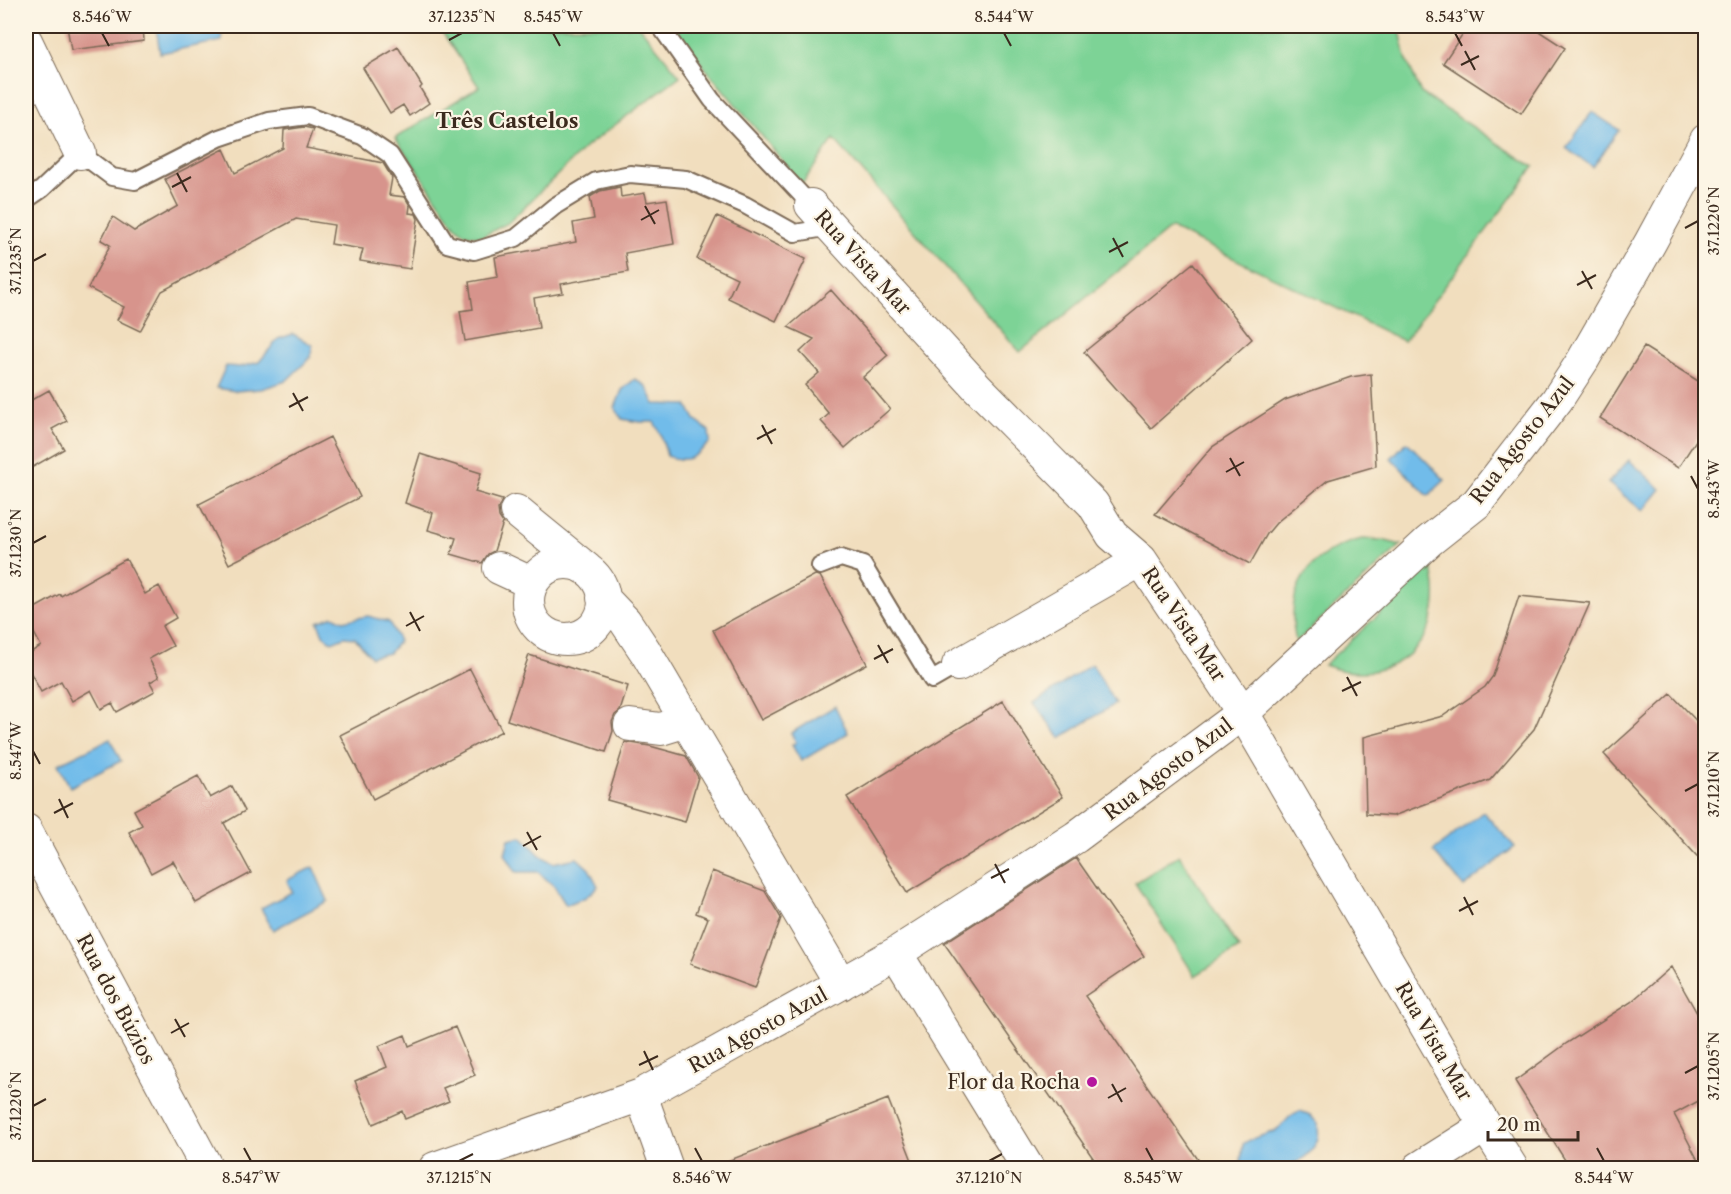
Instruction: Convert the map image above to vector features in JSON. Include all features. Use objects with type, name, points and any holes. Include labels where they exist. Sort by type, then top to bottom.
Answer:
[{"type":"street","points":[[26,41],[80,153]]},
{"type":"street","name":"Rua Agosto Azul","points":[[435,1168],[641,1095],[835,973],[897,953],[1076,837],[1243,713],[1429,541],[1477,503],[1557,400],[1583,360],[1706,140]]},
{"type":"street","name":"Rua Vista Mar","points":[[821,216],[977,387],[1093,504],[1112,535],[1141,560],[1243,713],[1484,1127],[1512,1168]]},
{"type":"street","points":[[516,511],[587,570],[597,579],[602,590],[600,616],[593,627],[583,635],[571,639],[559,639],[543,631],[531,618],[528,607],[531,583],[539,573],[550,566],[562,563],[576,564],[587,570]]},
{"type":"street","points":[[958,665],[1141,560]]},
{"type":"street","points":[[499,568],[531,583]]},
{"type":"street","points":[[603,598],[625,621],[687,721],[835,973]]},
{"type":"street","points":[[630,725],[661,729],[687,721]]},
{"type":"street","name":"Rua dos Búzios","points":[[26,830],[207,1168]]},
{"type":"street","points":[[897,953],[1028,1168]]},
{"type":"street","points":[[641,1095],[667,1168]]},
{"type":"street","points":[[1419,1168],[1484,1127]]},
{"type":"lane","points":[[26,200],[42,189],[80,153],[112,177],[135,181],[219,138],[269,121],[308,116],[362,136],[390,156],[447,244],[474,251],[516,238],[555,206],[596,182],[630,174],[686,179],[745,205],[795,233],[821,216],[712,99],[660,26]]},
{"type":"lane","points":[[820,566],[841,558],[863,565],[932,680],[958,665]]},
{"type":"green space","points":[[438,26],[639,26],[680,76],[587,146],[508,223],[481,237],[465,234],[455,225],[395,138],[479,87]]},
{"type":"green space","points":[[670,26],[1399,26],[1406,58],[1421,93],[1534,167],[1404,341],[1171,228],[1020,352],[834,139],[802,184]]},
{"type":"green space","points":[[1362,539],[1382,540],[1401,545],[1296,642],[1293,623],[1294,605],[1297,589],[1304,575],[1327,553]]},
{"type":"green space","points":[[1431,566],[1435,592],[1433,616],[1425,636],[1411,653],[1394,665],[1373,671],[1349,671],[1324,665]]},
{"type":"green space","points":[[1179,855],[1239,948],[1195,976],[1135,883]]},
{"type":"water","points":[[156,26],[221,26],[222,41],[160,53]]},
{"type":"water","points":[[1592,112],[1619,130],[1593,167],[1566,148]]},
{"type":"water","points":[[293,334],[312,345],[311,357],[286,381],[261,389],[235,391],[216,388],[226,366],[240,367],[259,362],[278,339]]},
{"type":"water","points":[[635,379],[646,386],[655,404],[687,405],[696,421],[709,431],[710,442],[691,458],[681,459],[667,456],[661,435],[654,422],[622,419],[615,408],[622,390]]},
{"type":"water","points":[[1407,442],[1445,480],[1428,496],[1391,458]]},
{"type":"water","points":[[1629,460],[1661,489],[1643,511],[1608,483]]},
{"type":"water","points":[[333,616],[343,621],[368,616],[389,622],[399,641],[389,653],[371,657],[355,638],[344,637],[332,642],[323,635],[318,622]]},
{"type":"water","points":[[1092,664],[1115,704],[1060,738],[1034,703]]},
{"type":"water","points":[[835,706],[848,733],[801,761],[792,745],[796,742],[791,733]]},
{"type":"water","points":[[110,739],[121,761],[70,787],[58,764]]},
{"type":"water","points":[[1483,812],[1515,847],[1464,887],[1433,851]]},
{"type":"water","points":[[522,836],[540,855],[553,863],[577,858],[589,869],[598,886],[586,897],[566,905],[554,886],[538,872],[516,872],[505,854],[509,839]]},
{"type":"water","points":[[313,867],[328,901],[273,930],[261,908],[292,892],[287,880]]},
{"type":"water","points":[[1300,1111],[1310,1115],[1318,1124],[1318,1138],[1305,1157],[1296,1163],[1273,1169],[1251,1167],[1241,1162],[1243,1144],[1276,1130],[1292,1115]]},
{"type":"building","points":[[67,26],[143,26],[144,41],[71,50]]},
{"type":"building","points":[[1468,26],[1531,26],[1565,48],[1521,114],[1443,63]]},
{"type":"building","points":[[398,47],[422,86],[420,88],[429,103],[410,116],[403,105],[390,113],[363,68]]},
{"type":"building","points":[[304,127],[313,129],[306,148],[383,163],[392,178],[389,195],[405,197],[410,206],[409,213],[416,214],[418,219],[410,269],[360,261],[363,249],[331,244],[334,225],[296,219],[162,291],[140,331],[117,320],[124,307],[88,288],[110,245],[101,240],[113,217],[134,231],[178,206],[165,179],[224,149],[235,173],[283,148],[284,130]]},
{"type":"building","points":[[620,187],[621,197],[645,193],[647,202],[667,199],[674,244],[625,253],[628,272],[561,284],[563,293],[534,298],[539,328],[465,341],[460,311],[473,309],[469,282],[498,277],[495,257],[576,242],[573,223],[594,219],[590,197],[600,191]]},
{"type":"building","points":[[717,216],[806,259],[776,321],[728,298],[737,278],[697,259]]},
{"type":"building","points":[[1193,263],[1252,339],[1151,428],[1084,352]]},
{"type":"building","points":[[831,290],[888,355],[863,377],[890,409],[845,448],[821,421],[829,414],[805,385],[819,373],[800,352],[814,339],[788,327]]},
{"type":"building","points":[[1644,347],[1706,386],[1706,425],[1678,468],[1600,418]]},
{"type":"building","points":[[1371,374],[1376,466],[1328,480],[1277,522],[1267,534],[1250,564],[1155,514],[1212,447],[1285,400],[1351,377]]},
{"type":"building","points":[[49,390],[67,421],[52,429],[64,449],[26,471],[26,403]]},
{"type":"building","points":[[330,437],[360,497],[229,564],[199,504]]},
{"type":"building","points":[[420,454],[481,473],[475,492],[502,500],[498,509],[503,523],[494,551],[488,554],[482,563],[451,554],[456,538],[428,530],[433,513],[405,503]]},
{"type":"building","points":[[126,559],[145,594],[159,586],[176,618],[162,626],[173,646],[149,659],[159,677],[150,682],[155,691],[117,712],[112,703],[101,709],[91,690],[72,701],[61,681],[41,692],[26,664],[26,655],[41,646],[26,618],[26,613]]},
{"type":"building","points":[[815,575],[820,576],[867,664],[761,720],[713,630]]},
{"type":"building","points":[[1519,596],[1590,603],[1534,729],[1490,780],[1393,816],[1366,814],[1364,737],[1443,716],[1485,687],[1493,676]]},
{"type":"building","points":[[529,655],[628,686],[620,711],[612,722],[613,731],[606,752],[507,720]]},
{"type":"building","points":[[470,669],[502,731],[373,799],[340,735]]},
{"type":"building","points":[[1671,694],[1706,731],[1706,866],[1604,754]]},
{"type":"building","points":[[1003,701],[1063,797],[907,893],[847,797]]},
{"type":"building","points":[[625,742],[686,756],[698,777],[685,822],[607,800]]},
{"type":"building","points":[[198,776],[210,798],[232,786],[245,811],[224,823],[251,873],[196,903],[173,861],[151,873],[129,832],[142,825],[134,810]]},
{"type":"building","name":"Flor da Rocha","points":[[1076,858],[1144,956],[1085,996],[1204,1168],[1100,1168],[944,943]]},
{"type":"building","points":[[712,871],[765,891],[781,918],[755,988],[690,964],[708,918],[696,913]]},
{"type":"building","points":[[1671,967],[1706,1029],[1706,1097],[1674,1114],[1702,1168],[1570,1168],[1515,1081],[1567,1043],[1631,1002]]},
{"type":"building","points":[[455,1027],[475,1075],[443,1088],[449,1101],[405,1119],[402,1111],[373,1124],[355,1081],[387,1067],[379,1046],[405,1035],[409,1046]]},
{"type":"building","points":[[888,1099],[915,1168],[712,1167]]},
{"type":"place","name":"Flor da Rocha","points":[[1092,1082]]},
{"type":"district","name":"Três Castelos","points":[[507,121]]}]
